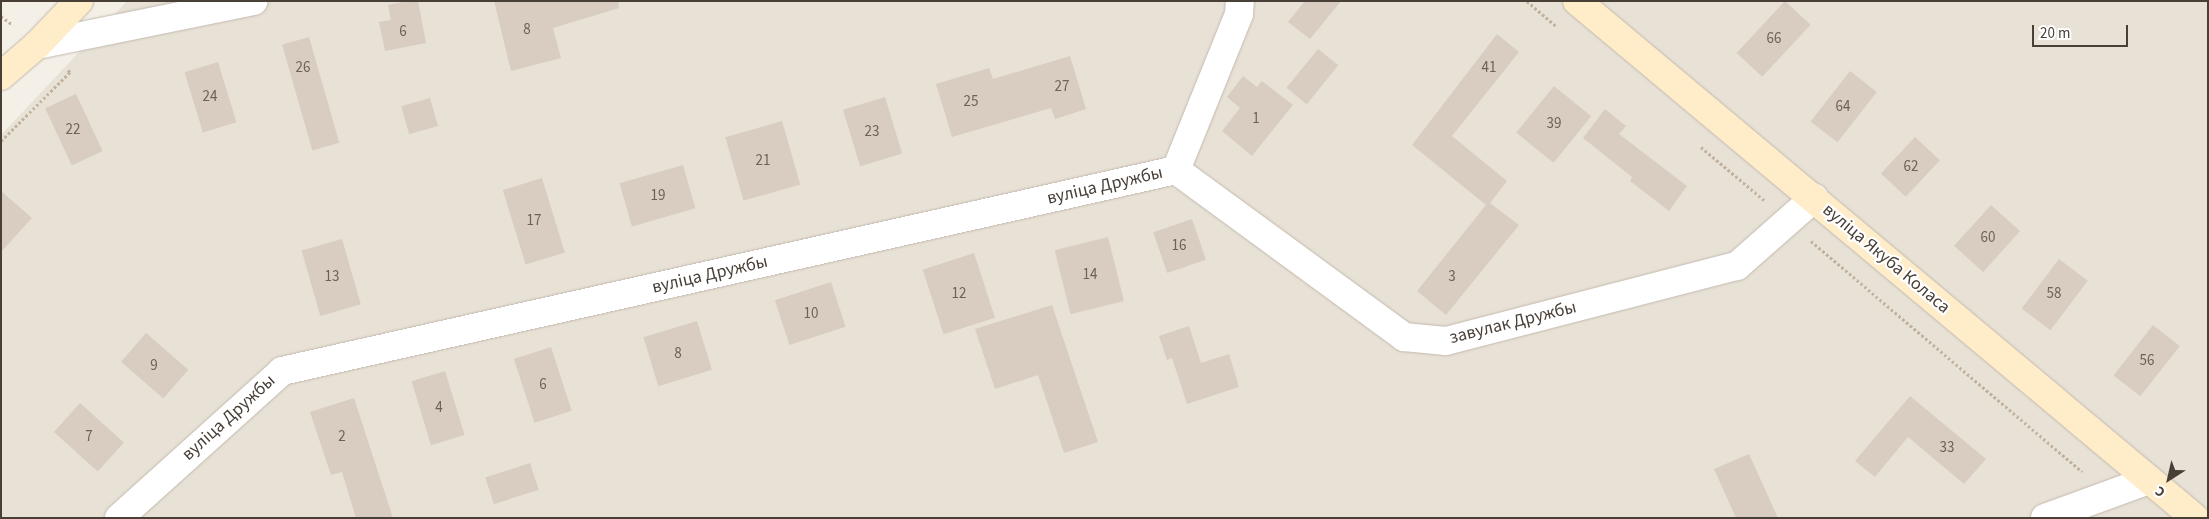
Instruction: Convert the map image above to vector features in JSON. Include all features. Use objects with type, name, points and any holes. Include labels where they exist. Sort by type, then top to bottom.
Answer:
[{"type":"main road","points":[[1,76],[37,45],[79,1]]},
{"type":"main road","name":"вуліца Якуба Коласа","points":[[1577,1],[2195,518]]},
{"type":"street","points":[[37,45],[254,1]]},
{"type":"street","name":"вуліца Дружбы","points":[[119,518],[282,371],[1176,170],[1239,14],[1240,1]]},
{"type":"street","name":"завулак Дружбы","points":[[1176,170],[1404,337],[1446,341],[1737,266],[1814,198]]},
{"type":"street","points":[[2045,518],[2149,480]]},
{"type":"path","points":[[1527,1],[1557,26]]},
{"type":"path","points":[[1699,146],[2109,495]]},
{"type":"shaded area","points":[[127,1],[2208,1],[2208,518],[1,518],[1,135]]},
{"type":"building","points":[[418,1],[426,43],[385,51],[379,22],[391,20],[388,5]]},
{"type":"building","points":[[494,1],[618,1],[619,8],[553,28],[561,58],[511,71]]},
{"type":"building","points":[[1305,1],[1341,1],[1310,39],[1288,22]]},
{"type":"building","points":[[1785,1],[1811,25],[1762,77],[1737,53]]},
{"type":"building","points":[[1497,34],[1519,52],[1452,136],[1507,181],[1490,203],[1519,225],[1446,315],[1417,291],[1486,205],[1412,145]]},
{"type":"building","points":[[309,37],[339,143],[312,150],[282,45]]},
{"type":"building","points":[[1318,49],[1338,65],[1307,104],[1287,88]]},
{"type":"building","points":[[1070,56],[1086,109],[1055,119],[1051,108],[952,137],[936,84],[989,68],[993,79]]},
{"type":"building","points":[[218,62],[236,122],[203,132],[185,72]]},
{"type":"building","points":[[1850,71],[1877,92],[1837,142],[1811,121]]},
{"type":"building","points":[[1243,76],[1257,87],[1262,81],[1293,105],[1252,156],[1222,131],[1240,108],[1227,97]]},
{"type":"building","points":[[1554,86],[1591,116],[1554,163],[1516,133]]},
{"type":"building","points":[[76,94],[103,151],[72,165],[45,108]]},
{"type":"building","points":[[885,97],[902,153],[860,166],[843,110]]},
{"type":"building","points":[[430,98],[438,126],[409,134],[401,106]]},
{"type":"building","points":[[1605,109],[1626,126],[1619,134],[1687,186],[1669,211],[1630,181],[1632,177],[1583,138]]},
{"type":"building","points":[[782,121],[800,184],[743,201],[725,137]]},
{"type":"building","points":[[1915,137],[1940,160],[1906,197],[1881,174]]},
{"type":"building","points":[[683,165],[695,208],[632,226],[620,183]]},
{"type":"building","points":[[542,178],[565,253],[526,265],[503,190]]},
{"type":"building","points":[[1,191],[32,218],[1,252]]},
{"type":"building","points":[[1991,205],[2020,231],[1983,272],[1954,246]]},
{"type":"building","points":[[1192,219],[1206,260],[1167,273],[1153,232]]},
{"type":"building","points":[[1108,237],[1124,301],[1071,314],[1055,250]]},
{"type":"building","points":[[342,239],[361,304],[320,316],[302,251]]},
{"type":"building","points":[[974,253],[995,318],[944,334],[923,270]]},
{"type":"building","points":[[2059,259],[2088,281],[2050,330],[2022,309]]},
{"type":"building","points":[[831,282],[846,327],[789,345],[775,300]]},
{"type":"building","points":[[1052,305],[1098,442],[1064,453],[1038,375],[995,389],[975,329]]},
{"type":"building","points":[[697,321],[712,370],[658,386],[643,337]]},
{"type":"building","points":[[2153,325],[2180,346],[2140,396],[2114,375]]},
{"type":"building","points":[[1189,326],[1201,363],[1229,354],[1239,387],[1187,404],[1172,358],[1167,360],[1159,336]]},
{"type":"building","points":[[146,333],[188,370],[163,398],[121,362]]},
{"type":"building","points":[[551,347],[572,411],[535,423],[514,359]]},
{"type":"building","points":[[445,371],[465,435],[431,445],[412,381]]},
{"type":"building","points":[[1910,396],[1986,459],[1964,484],[1908,437],[1875,477],[1855,461]]},
{"type":"building","points":[[354,398],[393,518],[356,518],[342,472],[331,475],[310,412]]},
{"type":"building","points":[[80,403],[124,442],[98,471],[54,432]]},
{"type":"building","points":[[1749,454],[1778,518],[1736,518],[1714,469]]},
{"type":"building","points":[[530,463],[539,490],[494,504],[485,478]]}]
